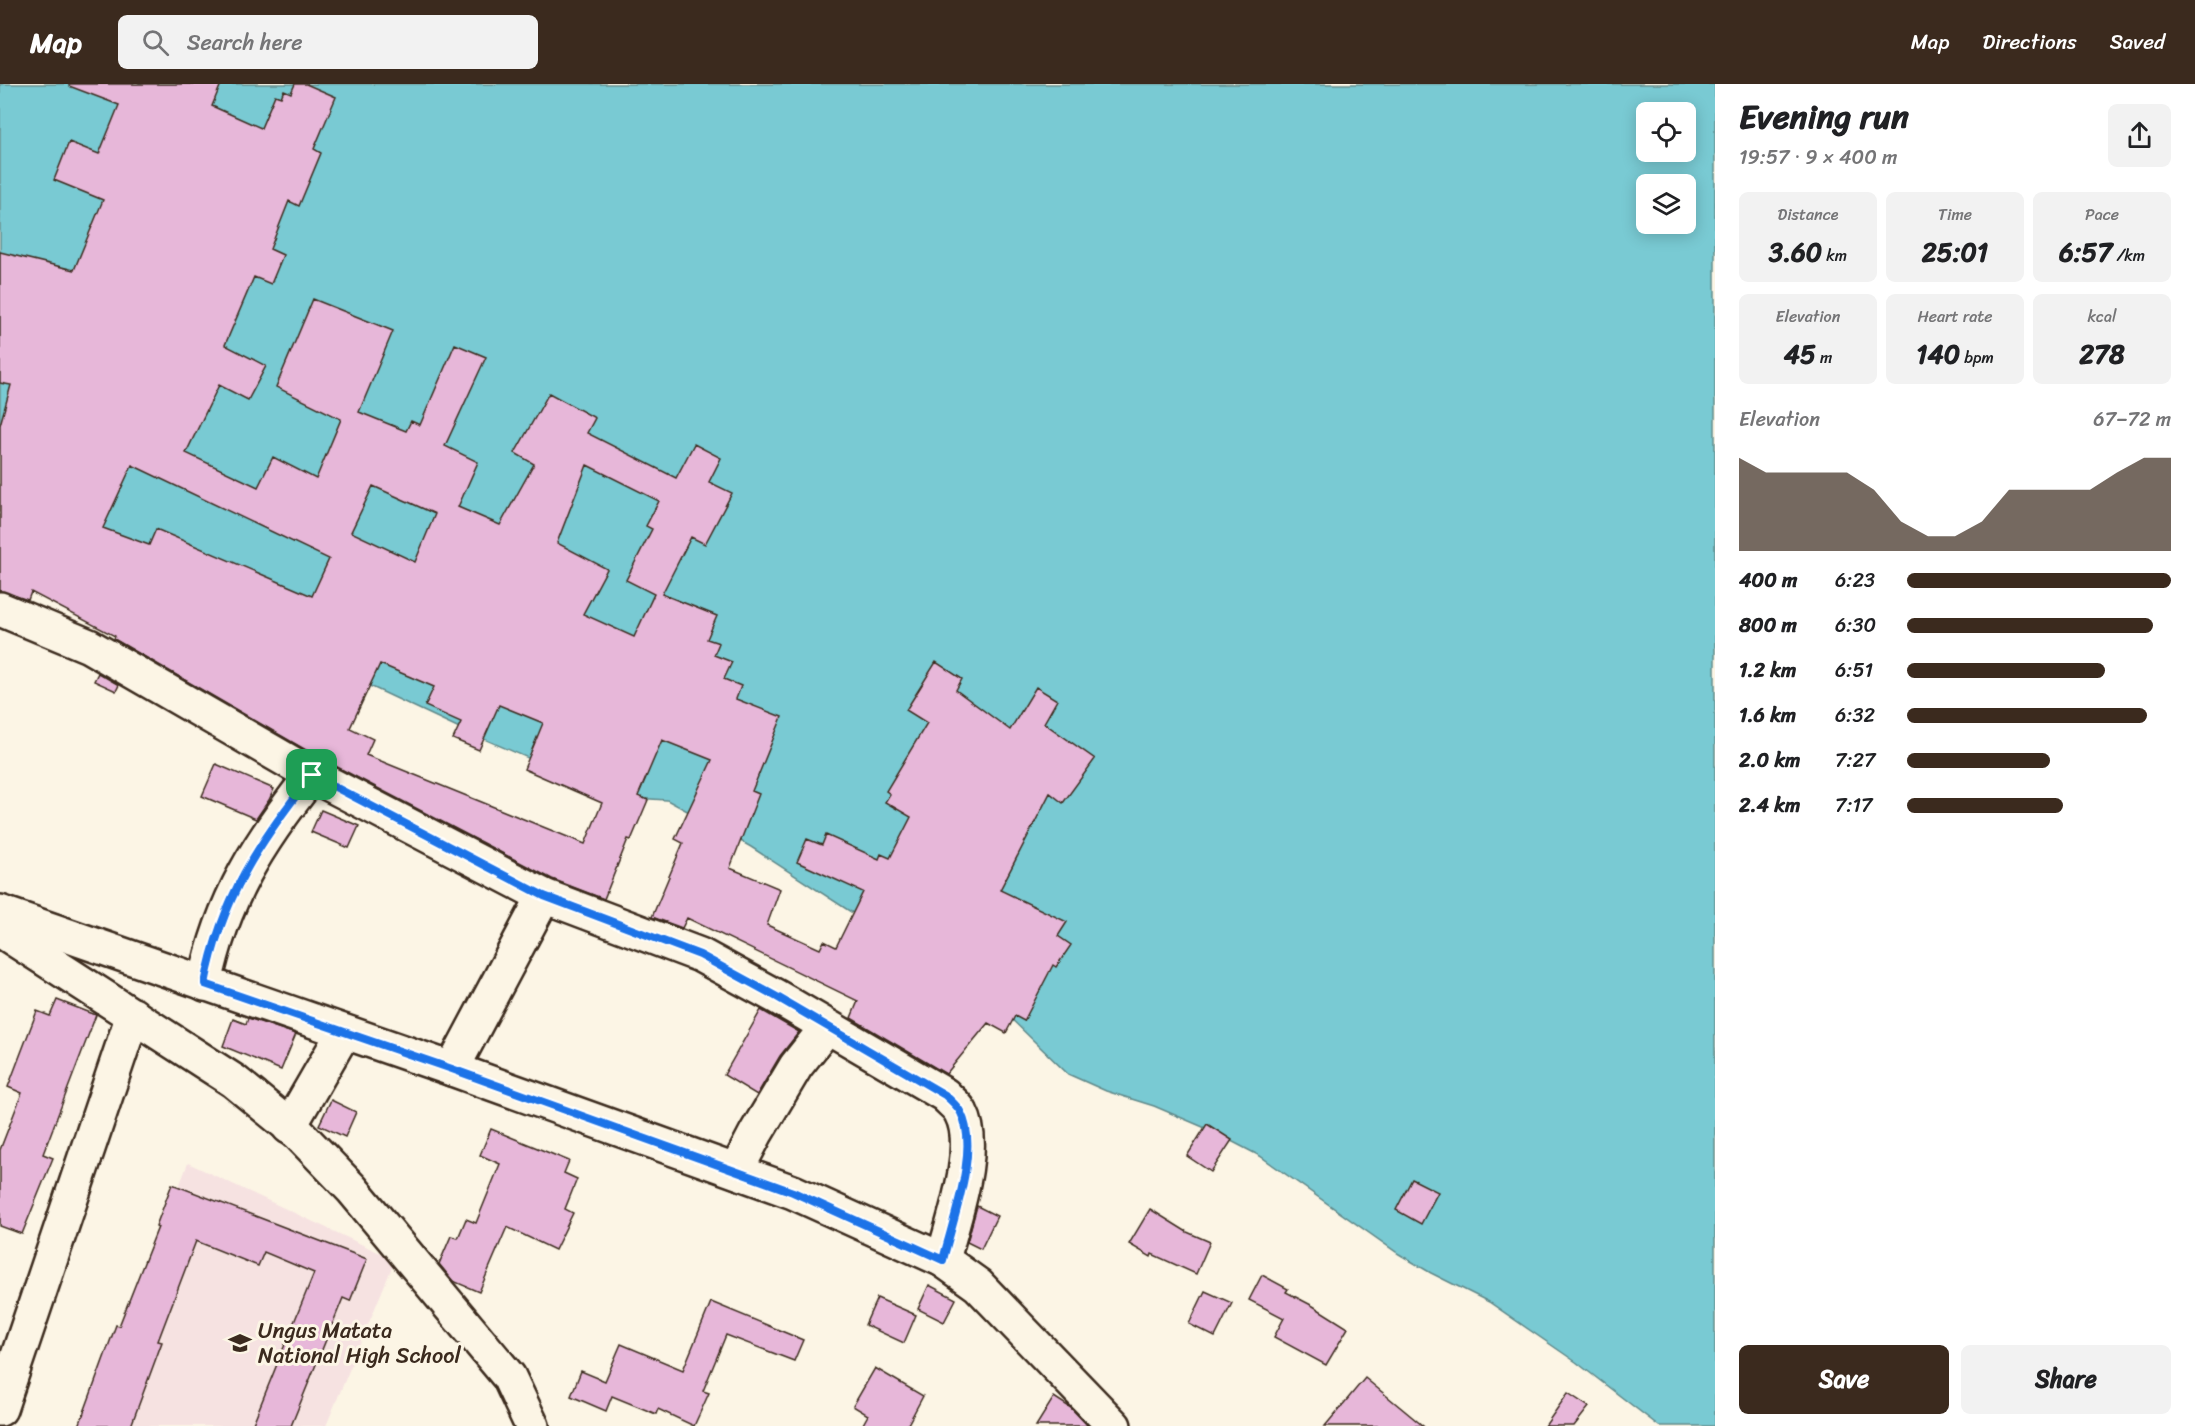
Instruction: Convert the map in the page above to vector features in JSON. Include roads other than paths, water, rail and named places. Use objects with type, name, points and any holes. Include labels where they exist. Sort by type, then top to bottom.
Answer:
[{"type":"street","points":[[0,609],[89,646],[312,775],[544,896],[700,955],[945,1095],[961,1111],[967,1129],[967,1149],[962,1189],[943,1260]]},
{"type":"street","points":[[205,984],[211,950],[228,905],[248,864],[281,814],[312,775]]},
{"type":"street","points":[[452,1069],[544,896]]},
{"type":"street","points":[[0,912],[452,1069],[793,1192],[943,1260],[978,1285],[1114,1426]]},
{"type":"street","points":[[0,930],[234,1081],[290,1127],[352,1188],[509,1377],[532,1426]]},
{"type":"street","points":[[0,1408],[133,1015]]},
{"type":"street","points":[[736,1172],[756,1133],[796,1066],[827,1026]]},
{"type":"street","points":[[290,1127],[344,1032]]},
{"type":"water","points":[[0,84],[1715,84],[1715,1426],[1659,1426],[1576,1362],[1489,1302],[1399,1254],[1260,1156],[1210,1130],[1154,1106],[1106,1091],[1068,1074],[970,979],[868,923],[751,847],[704,820],[667,800],[618,797],[468,732],[259,634],[187,592],[0,449]]},
{"type":"place","name":"Ungus Matata National High School","points":[[240,1343]]}]
